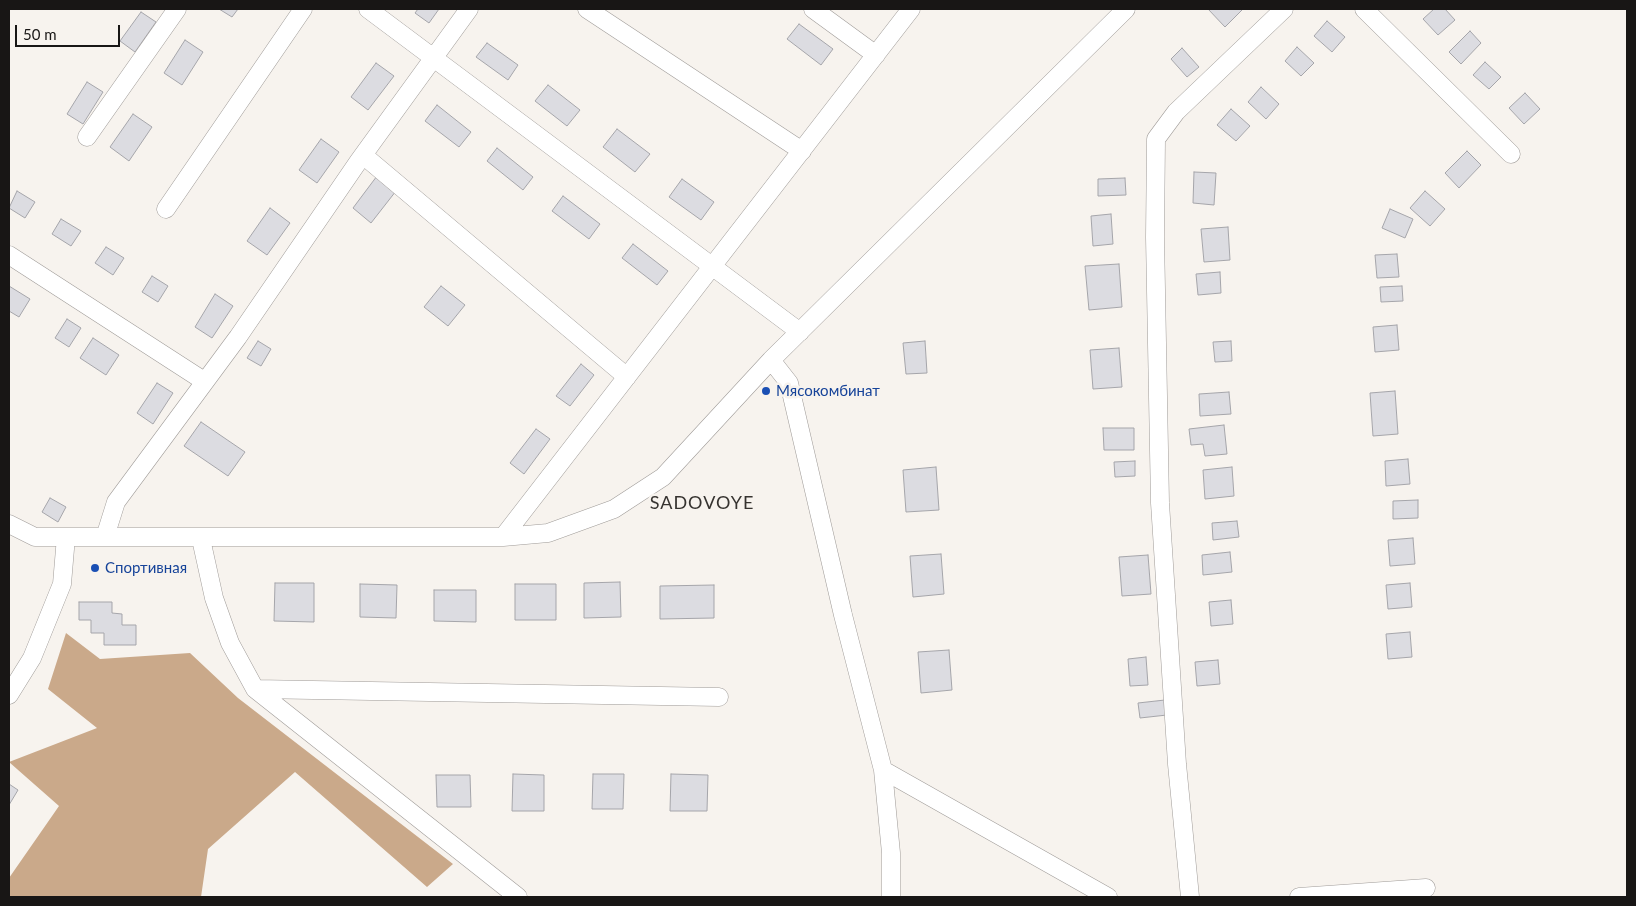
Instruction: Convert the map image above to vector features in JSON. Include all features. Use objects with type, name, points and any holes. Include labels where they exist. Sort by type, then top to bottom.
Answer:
[{"type":"street","points":[[87,137],[177,9]]},
{"type":"street","points":[[166,209],[303,9]]},
{"type":"street","points":[[368,9],[713,265],[800,332]]},
{"type":"street","points":[[105,537],[116,502],[238,337],[363,155],[469,9]]},
{"type":"street","points":[[587,9],[802,150]]},
{"type":"street","points":[[813,9],[876,55]]},
{"type":"street","points":[[503,538],[911,9]]},
{"type":"street","points":[[9,524],[35,537],[503,538],[548,533],[614,509],[662,477],[771,360],[1126,9]]},
{"type":"street","points":[[1190,897],[1177,764],[1160,503],[1155,237],[1156,139],[1176,112],[1284,9]]},
{"type":"street","points":[[1364,9],[1511,154]]},
{"type":"street","points":[[363,155],[627,377]]},
{"type":"street","points":[[9,255],[204,381]]},
{"type":"street","points":[[771,360],[789,383],[843,615],[883,770],[891,853],[890,897]]},
{"type":"street","points":[[9,694],[32,658],[62,584],[66,537]]},
{"type":"street","points":[[200,538],[214,598],[230,643],[255,689],[518,897]]},
{"type":"street","points":[[255,689],[719,696]]},
{"type":"street","points":[[883,770],[1108,897]]},
{"type":"street","points":[[1299,897],[1426,888]]},
{"type":"shaded area","points":[[66,633],[100,659],[190,653],[238,698],[453,864],[427,887],[295,772],[208,849],[201,897],[9,897],[9,878],[59,806],[9,762],[97,728],[48,689]]},
{"type":"building","points":[[219,9],[238,9],[232,17]]},
{"type":"building","points":[[418,9],[439,9],[429,23],[415,13]]},
{"type":"building","points":[[1208,9],[1243,9],[1225,27]]},
{"type":"building","points":[[1434,9],[1445,9],[1455,20],[1438,35],[1423,19]]},
{"type":"building","points":[[141,12],[156,22],[135,52],[120,41]]},
{"type":"building","points":[[1327,21],[1345,37],[1332,52],[1314,36]]},
{"type":"building","points":[[799,24],[833,49],[821,65],[787,39]]},
{"type":"building","points":[[1470,31],[1481,43],[1461,64],[1449,52]]},
{"type":"building","points":[[185,40],[203,52],[182,85],[164,73]]},
{"type":"building","points":[[487,43],[518,65],[508,80],[476,57]]},
{"type":"building","points":[[1297,47],[1314,63],[1301,76],[1285,61]]},
{"type":"building","points":[[1182,48],[1199,67],[1187,77],[1171,59]]},
{"type":"building","points":[[1485,62],[1501,77],[1489,89],[1473,75]]},
{"type":"building","points":[[376,63],[394,76],[368,110],[351,97]]},
{"type":"building","points":[[87,82],[103,92],[83,124],[67,114]]},
{"type":"building","points":[[548,85],[580,110],[567,126],[535,101]]},
{"type":"building","points":[[1261,87],[1279,104],[1266,119],[1248,102]]},
{"type":"building","points":[[1525,93],[1540,109],[1524,124],[1509,108]]},
{"type":"building","points":[[437,105],[471,132],[459,147],[425,121]]},
{"type":"building","points":[[1231,109],[1250,126],[1236,141],[1217,125]]},
{"type":"building","points":[[133,114],[152,127],[129,161],[110,147]]},
{"type":"building","points":[[617,129],[650,154],[635,172],[603,147]]},
{"type":"building","points":[[321,139],[339,152],[317,183],[299,170]]},
{"type":"building","points":[[497,148],[533,177],[523,190],[487,161]]},
{"type":"building","points":[[1467,151],[1481,165],[1459,188],[1445,173]]},
{"type":"building","points":[[1194,172],[1216,173],[1214,205],[1193,203]]},
{"type":"building","points":[[377,176],[396,191],[371,223],[353,208]]},
{"type":"building","points":[[1125,178],[1126,195],[1098,196],[1098,179]]},
{"type":"building","points":[[682,179],[714,202],[701,220],[669,197]]},
{"type":"building","points":[[17,191],[35,202],[25,218],[9,208]]},
{"type":"building","points":[[1425,191],[1445,209],[1430,226],[1410,208]]},
{"type":"building","points":[[563,196],[600,224],[589,239],[552,211]]},
{"type":"building","points":[[270,208],[290,223],[267,255],[247,241]]},
{"type":"building","points":[[1390,209],[1413,219],[1405,238],[1382,228]]},
{"type":"building","points":[[1111,214],[1113,244],[1093,246],[1091,216]]},
{"type":"building","points":[[61,219],[81,231],[71,246],[52,234]]},
{"type":"building","points":[[1228,227],[1230,260],[1204,262],[1201,229]]},
{"type":"building","points":[[633,244],[668,271],[657,285],[622,258]]},
{"type":"building","points":[[106,247],[124,258],[113,275],[95,263]]},
{"type":"building","points":[[1397,254],[1399,277],[1377,278],[1375,255]]},
{"type":"building","points":[[1119,264],[1122,307],[1089,310],[1085,266]]},
{"type":"building","points":[[1220,272],[1221,293],[1198,295],[1196,274]]},
{"type":"building","points":[[152,276],[168,286],[158,302],[142,292]]},
{"type":"building","points":[[9,286],[30,299],[19,317],[9,311]]},
{"type":"building","points":[[441,286],[465,305],[448,326],[424,307]]},
{"type":"building","points":[[1402,286],[1403,301],[1381,302],[1380,287]]},
{"type":"building","points":[[215,294],[233,306],[212,338],[195,327]]},
{"type":"building","points":[[67,319],[81,328],[69,347],[55,338]]},
{"type":"building","points":[[1397,325],[1399,350],[1375,352],[1373,327]]},
{"type":"building","points":[[93,338],[119,355],[106,375],[80,358]]},
{"type":"building","points":[[258,341],[271,349],[261,366],[247,358]]},
{"type":"building","points":[[925,341],[927,373],[906,374],[903,343]]},
{"type":"building","points":[[1231,341],[1232,361],[1215,362],[1213,342]]},
{"type":"building","points":[[1119,348],[1122,387],[1093,389],[1090,350]]},
{"type":"building","points":[[581,364],[594,375],[570,406],[556,396]]},
{"type":"building","points":[[157,383],[173,393],[153,424],[137,413]]},
{"type":"building","points":[[1395,391],[1398,434],[1373,436],[1370,393]]},
{"type":"building","points":[[1229,392],[1231,414],[1200,416],[1199,394]]},
{"type":"building","points":[[201,422],[245,452],[228,476],[184,446]]},
{"type":"building","points":[[1224,425],[1227,454],[1205,456],[1203,444],[1191,445],[1189,429]]},
{"type":"building","points":[[1103,428],[1134,428],[1134,450],[1104,450]]},
{"type":"building","points":[[536,429],[550,439],[524,474],[510,463]]},
{"type":"building","points":[[1408,459],[1410,484],[1386,486],[1385,461]]},
{"type":"building","points":[[1135,461],[1135,476],[1115,477],[1114,462]]},
{"type":"building","points":[[936,467],[939,510],[906,512],[903,470]]},
{"type":"building","points":[[1232,467],[1234,496],[1205,499],[1203,470]]},
{"type":"building","points":[[50,498],[66,507],[58,522],[42,512]]},
{"type":"building","points":[[1418,500],[1418,518],[1393,519],[1393,501]]},
{"type":"building","points":[[1237,521],[1239,537],[1213,540],[1212,523]]},
{"type":"building","points":[[1413,538],[1415,564],[1390,566],[1388,540]]},
{"type":"building","points":[[1230,552],[1232,572],[1203,575],[1202,555]]},
{"type":"building","points":[[941,554],[944,594],[913,597],[910,556]]},
{"type":"building","points":[[1148,555],[1151,594],[1122,596],[1119,557]]},
{"type":"building","points":[[620,582],[621,617],[584,618],[584,583]]},
{"type":"building","points":[[275,583],[314,583],[314,622],[274,621]]},
{"type":"building","points":[[1410,583],[1412,607],[1388,609],[1386,585]]},
{"type":"building","points":[[360,584],[397,585],[396,618],[360,617]]},
{"type":"building","points":[[515,584],[556,584],[556,620],[515,620]]},
{"type":"building","points":[[714,585],[714,618],[660,619],[660,586]]},
{"type":"building","points":[[434,590],[476,590],[476,622],[434,621]]},
{"type":"building","points":[[1231,600],[1233,624],[1211,626],[1209,602]]},
{"type":"building","points":[[79,602],[112,602],[112,613],[122,614],[122,625],[136,625],[136,645],[104,645],[104,633],[91,633],[91,620],[79,620]]},
{"type":"building","points":[[1410,632],[1412,657],[1388,659],[1386,634]]},
{"type":"building","points":[[949,650],[952,690],[921,693],[918,652]]},
{"type":"building","points":[[1146,657],[1148,685],[1130,686],[1128,659]]},
{"type":"building","points":[[1218,660],[1220,684],[1197,686],[1195,662]]},
{"type":"building","points":[[1165,700],[1167,715],[1140,718],[1138,703]]},
{"type":"building","points":[[513,774],[544,775],[544,811],[512,811]]},
{"type":"building","points":[[593,774],[624,774],[623,809],[592,809]]},
{"type":"building","points":[[671,774],[708,775],[707,811],[670,811]]},
{"type":"building","points":[[436,775],[470,775],[471,807],[437,807]]},
{"type":"building","points":[[9,784],[18,790],[9,805]]},
{"type":"place","name":"Мясокомбинат","points":[[766,391]]},
{"type":"place","name":"Спортивная","points":[[95,568]]},
{"type":"district","name":"SADOVOYE","points":[[702,503]]}]
